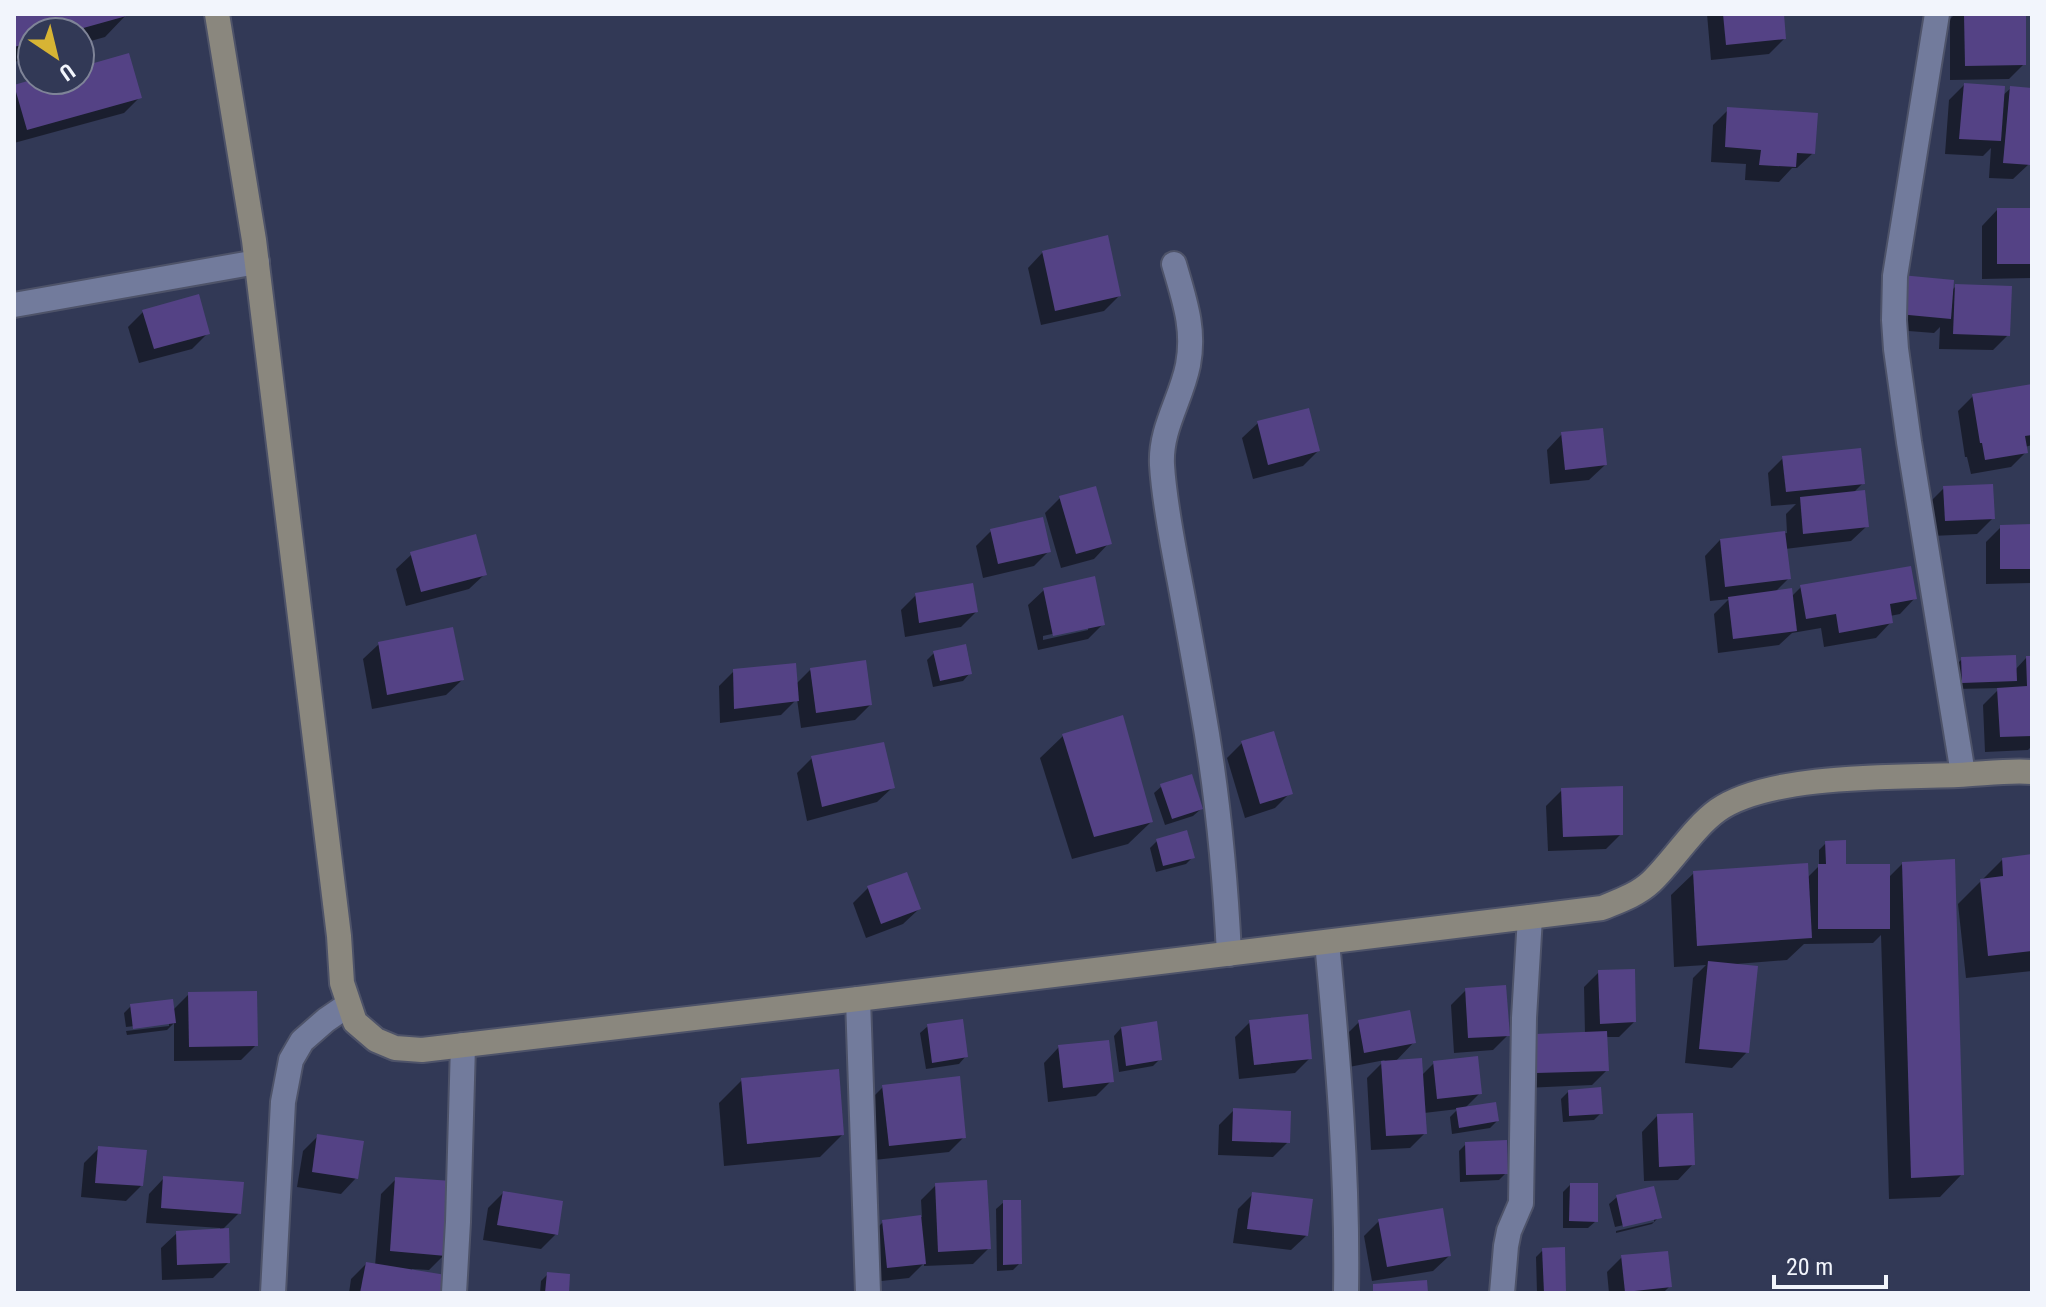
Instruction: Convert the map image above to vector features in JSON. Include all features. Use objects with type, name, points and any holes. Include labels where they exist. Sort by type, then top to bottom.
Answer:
[{"type":"street","points":[[217,14],[257,262],[342,983],[355,1022],[376,1040],[395,1048],[422,1050],[1602,908],[1649,884],[1716,811],[1739,798],[1807,783],[1877,777],[2032,772]]},
{"type":"street","points":[[1937,14],[1895,276],[1894,320],[1909,442],[1963,774]]},
{"type":"street","points":[[14,305],[257,262]]},
{"type":"street","points":[[1174,264],[1190,322],[1188,364],[1164,435],[1162,463],[1219,820],[1229,954]]},
{"type":"street","points":[[1502,1293],[1509,1231],[1521,1203],[1524,1018],[1530,917]]},
{"type":"street","points":[[1327,942],[1342,1107],[1347,1223],[1346,1293]]},
{"type":"street","points":[[858,999],[868,1293]]},
{"type":"street","points":[[273,1293],[283,1102],[291,1060],[302,1041],[348,1005]]},
{"type":"street","points":[[454,1293],[463,1045]]},
{"type":"building","points":[[14,14],[130,14],[96,24],[96,16],[16,16],[14,47]]},
{"type":"building","points":[[1723,14],[1784,14],[1786,39],[1726,45]]},
{"type":"building","points":[[1964,14],[2026,14],[2026,65],[1965,66]]},
{"type":"building","points":[[129,53],[142,98],[27,130],[17,96],[96,96],[96,62]]},
{"type":"building","points":[[1964,83],[2005,86],[2001,141],[1959,139]]},
{"type":"building","points":[[2010,86],[2032,88],[2031,165],[2003,163]]},
{"type":"building","points":[[1727,107],[1818,113],[1815,154],[1797,153],[1796,167],[1759,165],[1761,150],[1725,147]]},
{"type":"building","points":[[1997,208],[2032,208],[2032,264],[1997,264]]},
{"type":"building","points":[[1108,235],[1121,296],[1055,311],[1042,251]]},
{"type":"building","points":[[1901,275],[1954,280],[1951,319],[1898,314]]},
{"type":"building","points":[[1955,284],[2012,286],[2010,336],[1953,334]]},
{"type":"building","points":[[199,294],[210,334],[154,349],[142,310]]},
{"type":"building","points":[[2032,384],[2032,435],[2025,436],[2028,453],[1985,460],[1972,394]]},
{"type":"building","points":[[1309,408],[1320,451],[1268,465],[1257,421]]},
{"type":"building","points":[[1603,428],[1607,465],[1565,470],[1561,432]]},
{"type":"building","points":[[1861,448],[1865,484],[1786,492],[1782,456]]},
{"type":"building","points":[[1993,484],[1995,519],[1945,521],[1943,486]]},
{"type":"building","points":[[1096,486],[1112,544],[1076,554],[1059,496]]},
{"type":"building","points":[[1865,490],[1869,527],[1803,534],[1800,497]]},
{"type":"building","points":[[1043,517],[1051,552],[998,564],[990,529]]},
{"type":"building","points":[[2032,524],[2032,569],[2000,569],[2000,525]]},
{"type":"building","points":[[1785,531],[1791,579],[1725,587],[1720,539]]},
{"type":"building","points":[[476,534],[487,575],[421,592],[410,552]]},
{"type":"building","points":[[1911,566],[1917,599],[1890,604],[1893,623],[1839,633],[1836,614],[1806,619],[1800,585]]},
{"type":"building","points":[[1095,576],[1105,625],[1053,636],[1043,588]]},
{"type":"building","points":[[973,583],[978,612],[919,623],[915,593]]},
{"type":"building","points":[[1792,588],[1797,631],[1733,639],[1728,597]]},
{"type":"building","points":[[453,627],[464,680],[387,695],[378,642]]},
{"type":"building","points":[[966,644],[972,674],[940,681],[933,651]]},
{"type":"building","points":[[2016,655],[2017,681],[1962,683],[1961,657]]},
{"type":"building","points":[[2026,656],[2032,656],[2032,736],[2000,737],[1997,688],[2027,686]]},
{"type":"building","points":[[866,660],[872,705],[816,713],[810,668]]},
{"type":"building","points":[[796,663],[799,701],[734,709],[733,669]]},
{"type":"building","points":[[1123,715],[1153,822],[1094,837],[1062,734]]},
{"type":"building","points":[[1274,731],[1293,794],[1260,804],[1241,741]]},
{"type":"building","points":[[884,742],[895,788],[822,807],[811,756]]},
{"type":"building","points":[[1192,774],[1203,809],[1172,819],[1160,784]]},
{"type":"building","points":[[1623,786],[1623,835],[1563,837],[1561,788]]},
{"type":"building","points":[[1187,830],[1195,858],[1163,866],[1156,839]]},
{"type":"building","points":[[1846,840],[1846,864],[1890,864],[1890,929],[1818,929],[1818,864],[1826,864],[1825,841]]},
{"type":"building","points":[[2032,854],[2032,951],[1988,956],[1980,879],[2003,876],[2002,858]]},
{"type":"building","points":[[1955,859],[1964,1175],[1911,1178],[1902,862]]},
{"type":"building","points":[[1808,863],[1812,938],[1697,946],[1693,871]]},
{"type":"building","points":[[907,872],[921,909],[881,924],[867,886]]},
{"type":"building","points":[[1708,961],[1758,966],[1749,1053],[1699,1049]]},
{"type":"building","points":[[1635,969],[1636,1022],[1600,1024],[1598,970]]},
{"type":"building","points":[[1506,985],[1510,1036],[1468,1038],[1465,988]]},
{"type":"building","points":[[257,991],[258,1046],[189,1047],[188,992]]},
{"type":"building","points":[[173,999],[176,1023],[133,1029],[130,1004]]},
{"type":"building","points":[[1410,1010],[1416,1043],[1364,1053],[1358,1020]]},
{"type":"building","points":[[1308,1014],[1312,1059],[1254,1065],[1249,1020]]},
{"type":"building","points":[[963,1019],[968,1057],[932,1063],[927,1024]]},
{"type":"building","points":[[1157,1021],[1162,1060],[1126,1066],[1121,1027]]},
{"type":"building","points":[[1607,1031],[1609,1071],[1536,1073],[1535,1034]]},
{"type":"building","points":[[1109,1040],[1114,1082],[1063,1088],[1058,1045]]},
{"type":"building","points":[[1478,1056],[1482,1094],[1437,1099],[1433,1061]]},
{"type":"building","points":[[1422,1058],[1427,1134],[1386,1136],[1381,1061]]},
{"type":"building","points":[[839,1069],[844,1135],[747,1144],[741,1078]]},
{"type":"building","points":[[960,1076],[966,1138],[889,1146],[882,1085]]},
{"type":"building","points":[[1601,1087],[1603,1114],[1569,1116],[1568,1090]]},
{"type":"building","points":[[1496,1102],[1499,1121],[1459,1128],[1456,1108]]},
{"type":"building","points":[[1233,1108],[1291,1111],[1290,1143],[1232,1141]]},
{"type":"building","points":[[1693,1113],[1695,1165],[1659,1167],[1657,1114]]},
{"type":"building","points":[[317,1134],[364,1141],[358,1179],[312,1172]]},
{"type":"building","points":[[1507,1140],[1508,1174],[1466,1175],[1465,1142]]},
{"type":"building","points":[[98,1146],[147,1150],[143,1186],[95,1183]]},
{"type":"building","points":[[163,1176],[244,1182],[241,1214],[161,1208]]},
{"type":"building","points":[[395,1177],[452,1181],[446,1256],[390,1251]]},
{"type":"building","points":[[987,1180],[991,1249],[938,1252],[935,1183]]},
{"type":"building","points":[[1570,1183],[1598,1183],[1598,1222],[1569,1221]]},
{"type":"building","points":[[1654,1186],[1662,1218],[1623,1227],[1616,1195]]},
{"type":"building","points":[[503,1191],[563,1201],[558,1235],[497,1225]]},
{"type":"building","points":[[1252,1192],[1313,1199],[1308,1236],[1247,1229]]},
{"type":"building","points":[[1003,1200],[1021,1200],[1022,1264],[1003,1265]]},
{"type":"building","points":[[1443,1208],[1451,1256],[1387,1267],[1378,1219]]},
{"type":"building","points":[[921,1215],[926,1264],[887,1268],[882,1220]]},
{"type":"building","points":[[229,1228],[230,1263],[177,1265],[176,1231]]},
{"type":"building","points":[[1565,1247],[1566,1293],[1544,1293],[1542,1248]]},
{"type":"building","points":[[1668,1251],[1672,1287],[1625,1292],[1621,1255]]},
{"type":"building","points":[[366,1262],[446,1275],[442,1293],[360,1293]]},
{"type":"building","points":[[547,1272],[570,1274],[569,1293],[545,1293]]},
{"type":"building","points":[[1427,1280],[1428,1293],[1373,1293],[1373,1284]]}]
